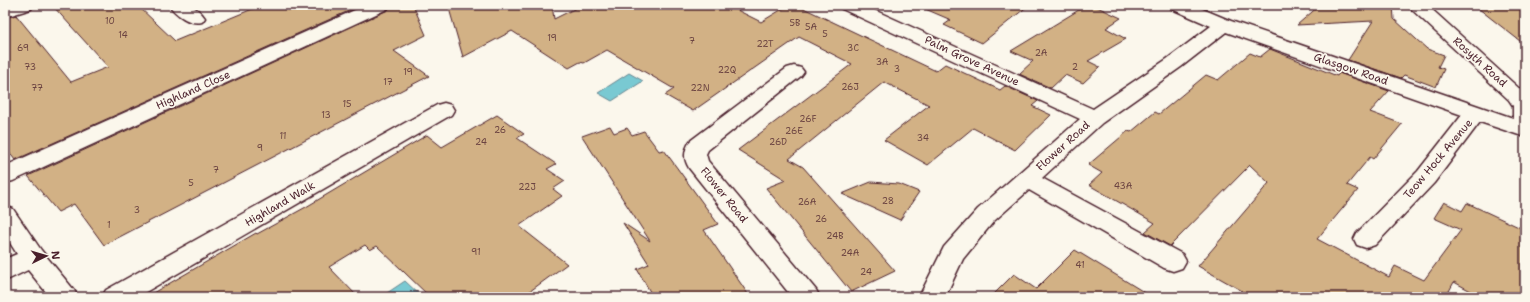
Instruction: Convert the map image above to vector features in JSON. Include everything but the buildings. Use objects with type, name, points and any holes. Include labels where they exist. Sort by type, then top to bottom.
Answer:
[{"type":"street","points":[[5,12],[25,5]]},
{"type":"street","points":[[178,5],[196,18]]},
{"type":"street","name":"Highland Close","points":[[5,175],[381,5]]},
{"type":"street","name":"Palm Grove Avenue","points":[[848,5],[1095,118]]},
{"type":"street","name":"Glasgow Road","points":[[1178,5],[1224,25],[1522,129]]},
{"type":"street","name":"Rosyth Road","points":[[1416,5],[1516,96],[1523,106],[1524,120],[1522,129]]},
{"type":"street","name":"Flower Road","points":[[932,297],[953,254],[986,215],[1095,118],[1174,63],[1224,25]]},
{"type":"street","name":"Flower Road","points":[[794,72],[698,146],[695,154],[697,163],[808,297]]},
{"type":"street","name":"Highland Walk","points":[[115,297],[444,110]]},
{"type":"street","name":"Teow Hock Avenue","points":[[1366,239],[1426,177],[1476,112]]},
{"type":"street","points":[[1037,184],[1173,261]]},
{"type":"street","points":[[5,215],[32,256],[65,297]]},
{"type":"street","points":[[5,271],[32,256]]},
{"type":"water","points":[[629,73],[643,81],[612,101],[598,93]]},
{"type":"water","points":[[405,281],[422,297],[381,297]]}]
